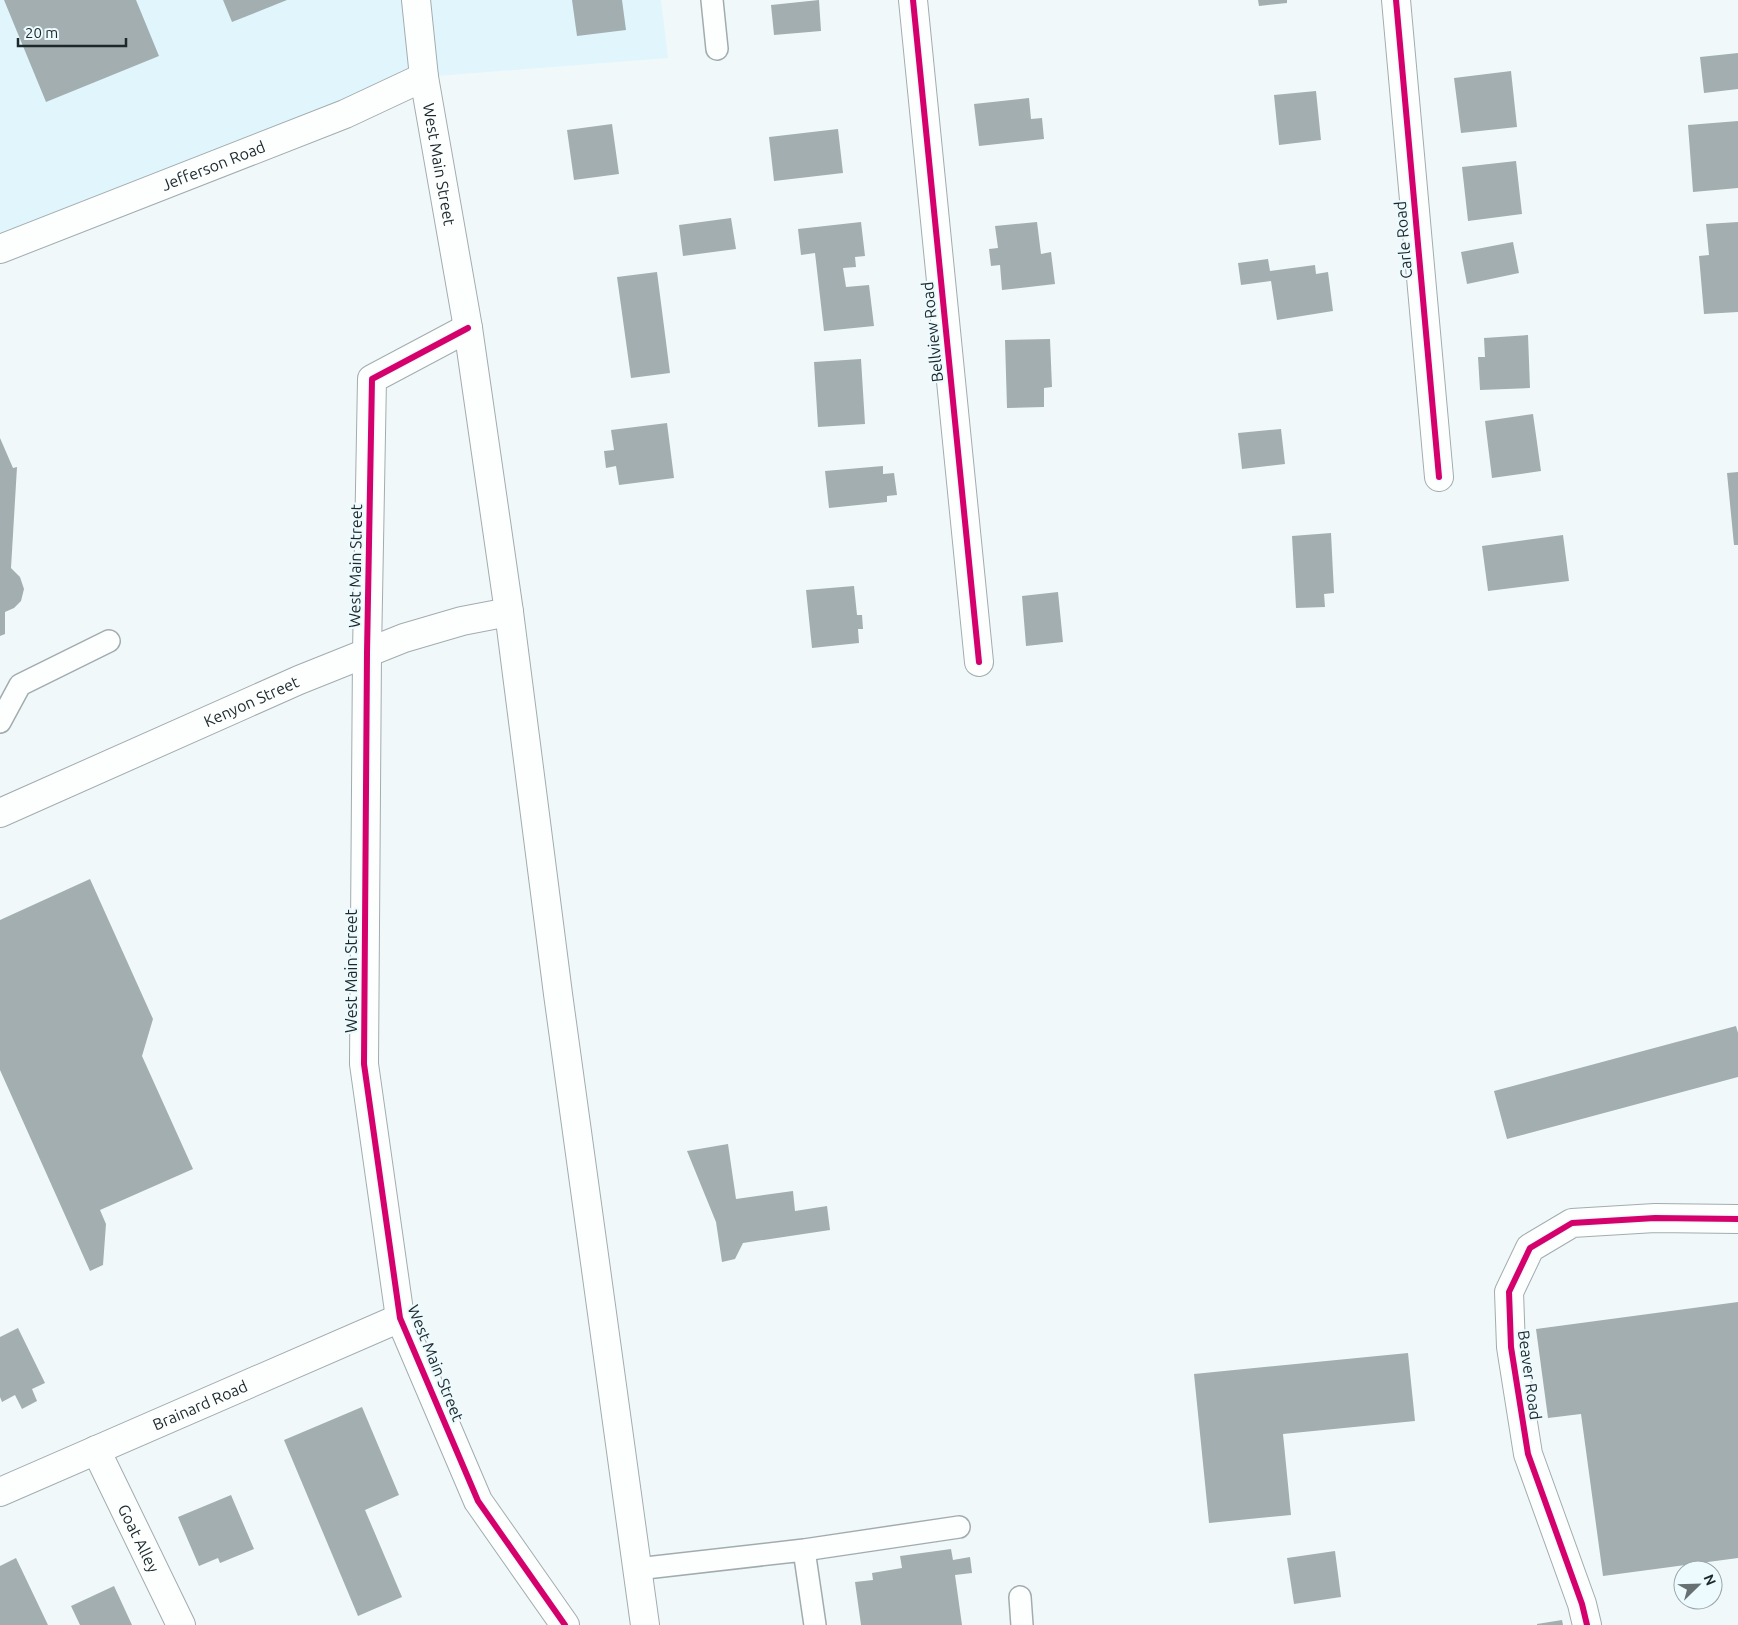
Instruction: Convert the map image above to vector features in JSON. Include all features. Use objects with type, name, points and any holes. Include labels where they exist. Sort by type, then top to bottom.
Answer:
[{"type":"street","name":"West Main Street","points":[[416,0],[424,77],[468,328],[509,612],[559,1004],[645,1625]]},
{"type":"street","name":"Bellview Road","points":[[913,0],[979,662]]},
{"type":"street","name":"Carle Road","points":[[1396,0],[1439,477]]},
{"type":"street","name":"Jefferson Road","points":[[0,249],[345,114],[424,77]]},
{"type":"street","name":"West Main Street","points":[[468,328],[372,380],[367,654],[364,1064],[400,1318],[478,1501],[565,1625]]},
{"type":"street","name":"Kenyon Street","points":[[0,813],[299,680],[404,638],[462,621],[509,612]]},
{"type":"street","name":"Beaver Road","points":[[1587,1625],[1582,1604],[1528,1454],[1511,1347],[1508,1292],[1530,1248],[1572,1224],[1655,1218],[1738,1219]]},
{"type":"street","name":"Brainard Road","points":[[0,1492],[400,1318]]},
{"type":"street","name":"Goat Alley","points":[[96,1450],[181,1625]]},
{"type":"lane","points":[[712,0],[717,49]]},
{"type":"lane","points":[[0,722],[20,685],[109,641]]},
{"type":"lane","points":[[637,1569],[804,1550],[959,1527]]},
{"type":"lane","points":[[804,1550],[814,1625]]},
{"type":"lane","points":[[1020,1597],[1022,1625]]},
{"type":"shaded area","points":[[0,0],[661,0],[668,58],[424,77],[0,249]]},
{"type":"building","points":[[4,0],[136,0],[159,56],[46,102]]},
{"type":"building","points":[[223,0],[287,0],[232,22]]},
{"type":"building","points":[[572,0],[622,0],[626,30],[577,36]]},
{"type":"building","points":[[819,0],[821,31],[774,35],[771,5]]},
{"type":"building","points":[[1258,0],[1287,0],[1287,3],[1259,6]]},
{"type":"building","points":[[1738,53],[1738,89],[1704,93],[1700,57]]},
{"type":"building","points":[[1511,71],[1517,127],[1461,133],[1454,78]]},
{"type":"building","points":[[1316,91],[1321,140],[1279,145],[1274,95]]},
{"type":"building","points":[[1029,98],[1031,119],[1042,118],[1044,139],[979,146],[974,104]]},
{"type":"building","points":[[1738,121],[1738,188],[1693,192],[1688,125]]},
{"type":"building","points":[[612,124],[619,174],[574,180],[567,130]]},
{"type":"building","points":[[838,129],[843,173],[774,181],[769,137]]},
{"type":"building","points":[[1516,161],[1522,214],[1468,221],[1462,167]]},
{"type":"building","points":[[731,218],[736,249],[683,256],[679,225]]},
{"type":"building","points":[[861,222],[865,256],[855,257],[856,267],[843,268],[846,287],[869,285],[874,326],[824,331],[815,253],[801,255],[798,229]]},
{"type":"building","points":[[1037,222],[1041,254],[1051,252],[1055,284],[1002,290],[1000,265],[991,266],[989,249],[998,248],[995,226]]},
{"type":"building","points":[[1738,222],[1738,312],[1704,314],[1699,256],[1709,255],[1706,224]]},
{"type":"building","points":[[1513,242],[1519,273],[1467,284],[1461,252]]},
{"type":"building","points":[[1268,259],[1270,271],[1315,265],[1316,274],[1328,272],[1333,311],[1277,320],[1271,281],[1241,285],[1238,263]]},
{"type":"building","points":[[657,272],[670,373],[631,378],[617,277]]},
{"type":"building","points":[[1528,335],[1530,388],[1480,390],[1478,357],[1485,357],[1484,338]]},
{"type":"building","points":[[1050,339],[1052,387],[1044,388],[1044,407],[1007,408],[1005,340]]},
{"type":"building","points":[[861,359],[865,424],[818,427],[814,362]]},
{"type":"building","points":[[1533,414],[1541,471],[1492,478],[1485,421]]},
{"type":"building","points":[[667,423],[674,478],[619,485],[616,466],[606,468],[604,451],[614,450],[611,430]]},
{"type":"building","points":[[1281,429],[1285,464],[1242,469],[1238,433]]},
{"type":"building","points":[[0,438],[13,468],[17,467],[11,568],[20,577],[24,589],[21,601],[14,608],[5,612],[5,634],[0,636]]},
{"type":"building","points":[[883,466],[883,474],[894,473],[897,495],[887,496],[887,502],[829,508],[825,471]]},
{"type":"building","points":[[1738,472],[1738,545],[1734,545],[1727,473]]},
{"type":"building","points":[[1331,533],[1334,593],[1324,594],[1325,607],[1296,608],[1292,536]]},
{"type":"building","points":[[1563,535],[1569,581],[1488,591],[1482,546]]},
{"type":"building","points":[[854,586],[857,615],[862,615],[863,629],[858,629],[859,643],[812,648],[806,590]]},
{"type":"building","points":[[1058,592],[1063,642],[1026,646],[1022,596]]},
{"type":"building","points":[[90,879],[153,1019],[142,1056],[193,1169],[100,1210],[106,1224],[103,1265],[90,1271],[0,1070],[0,920]]},
{"type":"building","points":[[1736,1026],[1738,1033],[1738,1077],[1507,1139],[1494,1091]]},
{"type":"building","points":[[728,1144],[736,1199],[793,1191],[795,1211],[827,1206],[830,1230],[743,1243],[735,1259],[722,1262],[716,1222],[687,1151]]},
{"type":"building","points":[[1738,1302],[1738,1558],[1723,1560],[1673,1560],[1673,1567],[1603,1576],[1581,1414],[1548,1418],[1536,1329]]},
{"type":"building","points":[[18,1328],[45,1383],[32,1389],[37,1401],[22,1409],[15,1395],[2,1402],[0,1397],[0,1337]]},
{"type":"building","points":[[1408,1353],[1415,1421],[1283,1434],[1291,1515],[1209,1523],[1194,1374]]},
{"type":"building","points":[[362,1407],[399,1495],[365,1510],[402,1597],[358,1616],[284,1440]]},
{"type":"building","points":[[231,1495],[254,1549],[220,1563],[218,1558],[199,1566],[178,1517]]},
{"type":"building","points":[[951,1549],[953,1560],[970,1557],[972,1573],[955,1575],[962,1625],[861,1625],[855,1582],[873,1580],[872,1573],[902,1568],[900,1556]]},
{"type":"building","points":[[1335,1551],[1341,1597],[1294,1604],[1287,1558]]},
{"type":"building","points":[[16,1558],[48,1625],[0,1625],[0,1566]]},
{"type":"building","points":[[114,1586],[132,1625],[80,1625],[71,1606]]},
{"type":"building","points":[[1562,1620],[1563,1625],[1537,1625],[1537,1624]]},
{"type":"cycle path","points":[[913,0],[979,662]]},
{"type":"cycle path","points":[[1396,0],[1439,477]]},
{"type":"cycle path","points":[[468,328],[372,379],[367,653],[364,1064],[400,1318],[478,1501],[565,1625]]},
{"type":"cycle path","points":[[1587,1625],[1582,1604],[1528,1454],[1511,1347],[1509,1292],[1530,1248],[1572,1223],[1655,1218],[1738,1219]]}]
